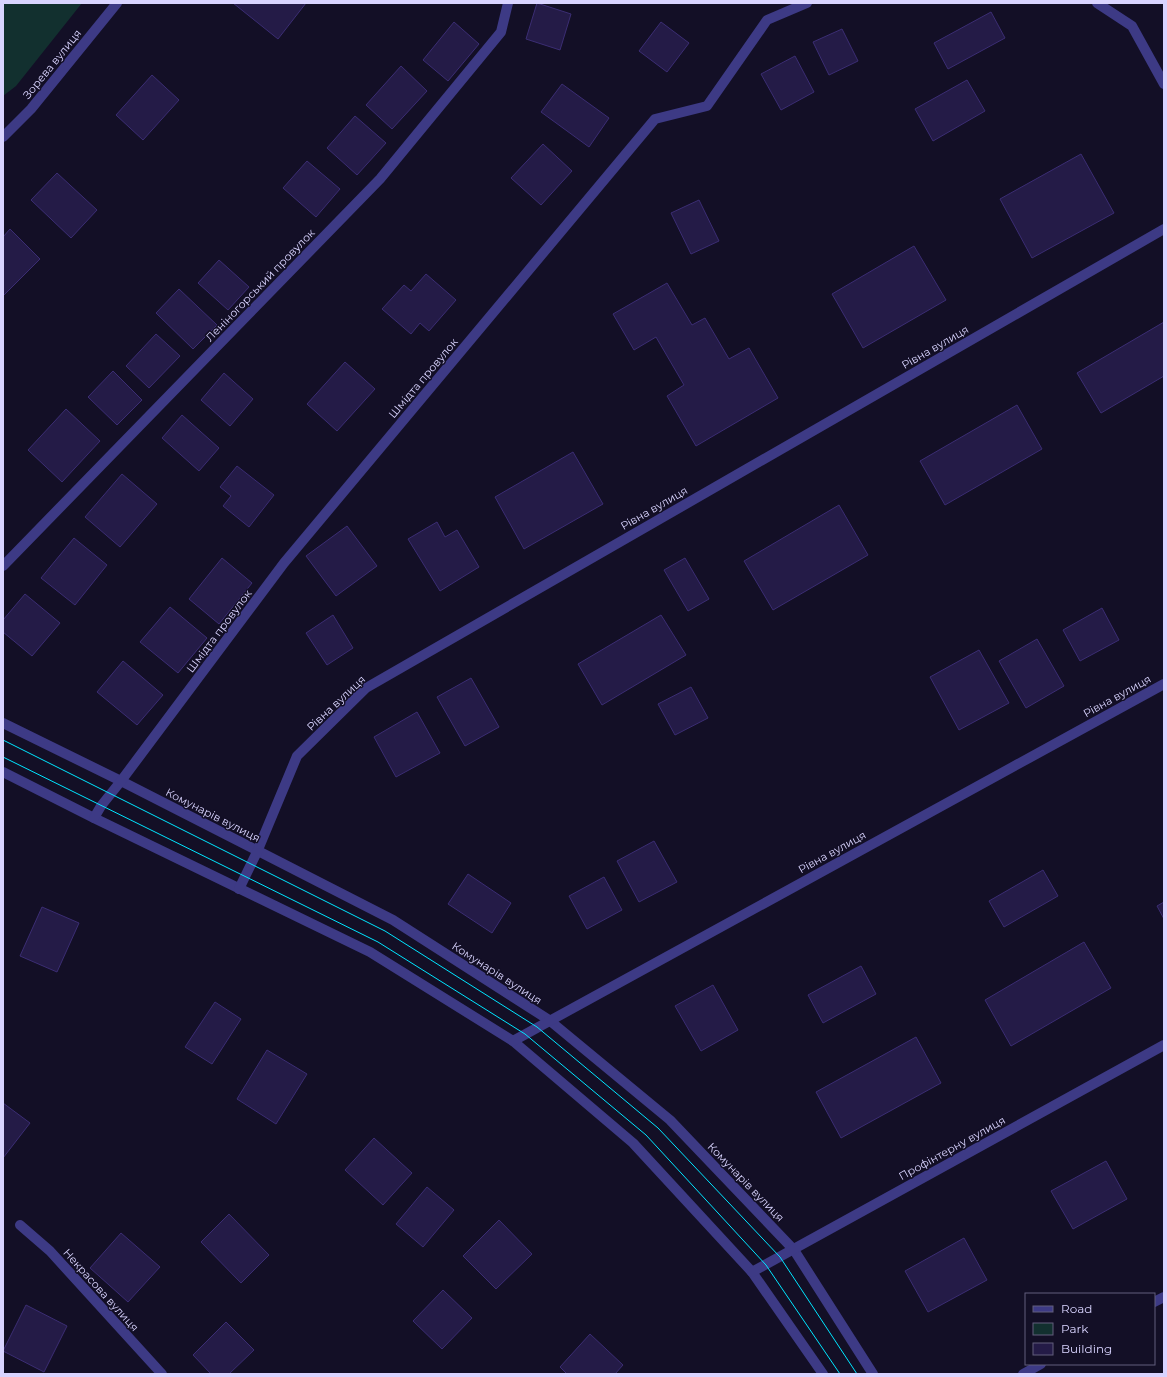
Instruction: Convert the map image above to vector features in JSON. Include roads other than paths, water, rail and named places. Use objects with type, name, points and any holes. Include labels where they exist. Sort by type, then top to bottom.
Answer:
[{"type":"street","name":"Зорева вулиця","points":[[3,137],[31,108],[117,3]]},
{"type":"street","name":"Леніногорський провулок","points":[[3,566],[380,179],[501,32],[508,3]]},
{"type":"street","name":"Шмідта провулок","points":[[94,818],[101,806],[284,564],[655,119],[707,106],[767,20],[807,3]]},
{"type":"street","points":[[1097,3],[1132,26],[1164,84]]},
{"type":"street","name":"Рівна вулиця","points":[[239,889],[257,852],[298,756],[366,688],[1164,229]]},
{"type":"street","name":"Рівна вулиця","points":[[513,1041],[1164,684]]},
{"type":"street","name":"Комунарів вулиця","points":[[3,723],[121,781],[257,852],[393,920],[549,1020],[670,1120],[794,1250],[873,1374]]},
{"type":"street","points":[[3,772],[94,818],[370,952],[513,1041],[633,1143],[752,1272],[823,1374]]},
{"type":"street","name":"Профінтерну вулиця","points":[[752,1272],[1164,1045]]},
{"type":"street","name":"Некрасова вулиця","points":[[20,1224],[50,1251],[162,1374]]},
{"type":"street","points":[[1155,1302],[1164,1297]]},
{"type":"street","points":[[1023,1374],[1039,1365]]},
{"type":"tram line","points":[[3,740],[385,931],[537,1027],[658,1128],[780,1257],[857,1374]]},
{"type":"tram line","points":[[3,757],[378,942],[525,1034],[646,1135],[766,1265],[840,1374]]}]
